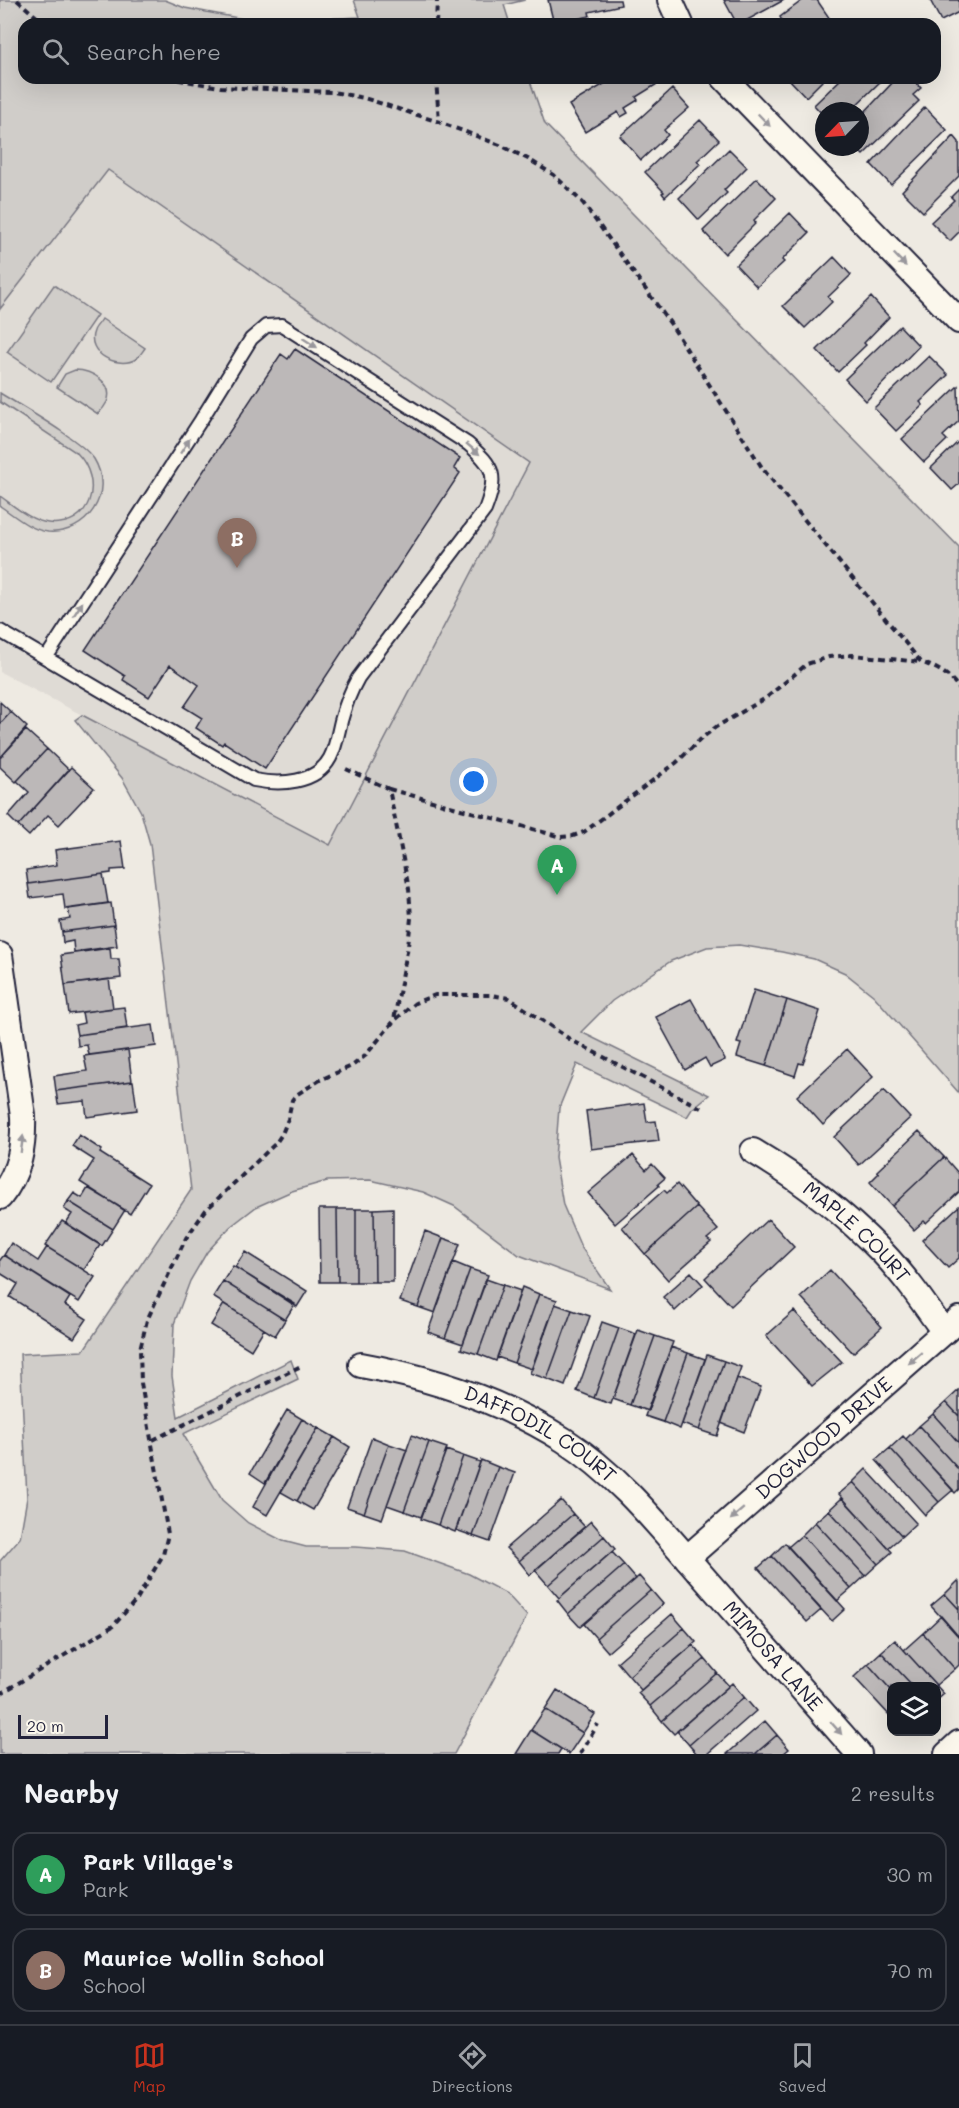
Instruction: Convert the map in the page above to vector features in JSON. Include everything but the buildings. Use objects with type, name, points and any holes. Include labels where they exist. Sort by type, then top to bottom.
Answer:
[{"type":"street","points":[[670,0],[678,18]]},
{"type":"street","points":[[730,84],[959,321]]},
{"type":"street","points":[[0,955],[23,1116],[24,1143],[17,1170],[0,1197]]},
{"type":"street","name":"MAPLE COURT","points":[[753,1150],[829,1203],[883,1253],[919,1296],[952,1326]]},
{"type":"street","name":"DOGWOOD DRIVE","points":[[687,1558],[952,1326]]},
{"type":"street","name":"DAFFODIL COURT","points":[[361,1365],[408,1374],[466,1391],[515,1412],[564,1441],[610,1475],[651,1515],[687,1558]]},
{"type":"street","name":"MIMOSA LANE","points":[[687,1558],[859,1754]]},
{"type":"street","points":[[947,1754],[959,1743]]},
{"type":"lane","points":[[0,631],[46,658],[254,780],[272,784],[296,782],[315,773],[329,759],[349,694],[358,678],[485,510],[493,490],[492,469],[468,444],[282,325],[266,326],[251,339],[46,658]]},
{"type":"path","points":[[17,0],[38,18]]},
{"type":"path","points":[[436,18],[437,0]]},
{"type":"path","points":[[203,84],[220,87],[333,92],[364,98],[439,122],[500,145],[554,175],[583,203],[670,323],[762,469],[921,662]]},
{"type":"path","points":[[436,84],[439,122]]},
{"type":"path","points":[[329,759],[359,777],[389,789],[561,837],[573,836],[584,832],[676,763],[716,727],[766,698],[807,664],[829,657],[854,656],[921,662],[939,669],[959,689]]},
{"type":"path","points":[[389,789],[409,889],[411,918],[394,1021]]},
{"type":"path","points":[[0,1694],[113,1626],[137,1599],[164,1555],[168,1534],[141,1383],[140,1349],[147,1320],[186,1238],[206,1210],[276,1143],[282,1134],[292,1100],[296,1095],[320,1080],[352,1066],[378,1042],[394,1021],[415,1003],[435,995],[491,995],[509,998],[571,1040],[701,1108]]},
{"type":"path","points":[[153,1440],[301,1365]]},
{"type":"path","points":[[580,1754],[598,1724]]},
{"type":"shaded area","points":[[0,0],[165,0],[185,8],[238,18],[18,18],[18,84],[531,84],[545,124],[959,547],[959,1093],[874,996],[845,973],[814,959],[782,952],[739,945],[707,947],[671,961],[612,1001],[581,1032],[709,1095],[692,1109],[687,1117],[577,1064],[559,1108],[555,1158],[563,1205],[581,1247],[610,1289],[519,1255],[454,1206],[423,1192],[370,1180],[327,1181],[292,1191],[256,1207],[230,1227],[207,1252],[190,1281],[174,1324],[172,1376],[178,1417],[291,1360],[298,1379],[183,1434],[222,1500],[248,1523],[283,1541],[306,1547],[356,1547],[405,1551],[469,1574],[507,1594],[527,1616],[454,1754],[0,1754],[0,1561],[20,1538],[27,1498],[20,1354],[83,1351],[191,1190],[150,844],[141,812],[122,778],[75,720],[82,715],[330,845],[529,463],[108,170],[0,309]]},
{"type":"shaded area","points":[[354,0],[525,0],[504,5],[508,18],[340,18],[360,17]]},
{"type":"shaded area","points":[[107,170],[529,463],[330,845],[0,672],[0,309]]},
{"type":"shaded area","points":[[54,285],[97,315],[51,382],[7,352]]},
{"type":"shaded area","points":[[102,319],[145,348],[137,358],[129,362],[112,361],[99,352],[92,339]]},
{"type":"shaded area","points":[[75,370],[94,375],[108,389],[107,402],[98,414],[57,387],[65,374]]},
{"type":"shaded area","points":[[0,393],[64,433],[94,459],[100,472],[99,498],[94,509],[75,527],[62,531],[41,531],[0,506],[0,496],[42,522],[63,523],[75,518],[84,510],[91,489],[90,476],[77,453],[0,402]]},
{"type":"place","name":"Maurice Wollin School","points":[[237,568]]},
{"type":"place","name":"Park Village's","points":[[557,895]]}]
